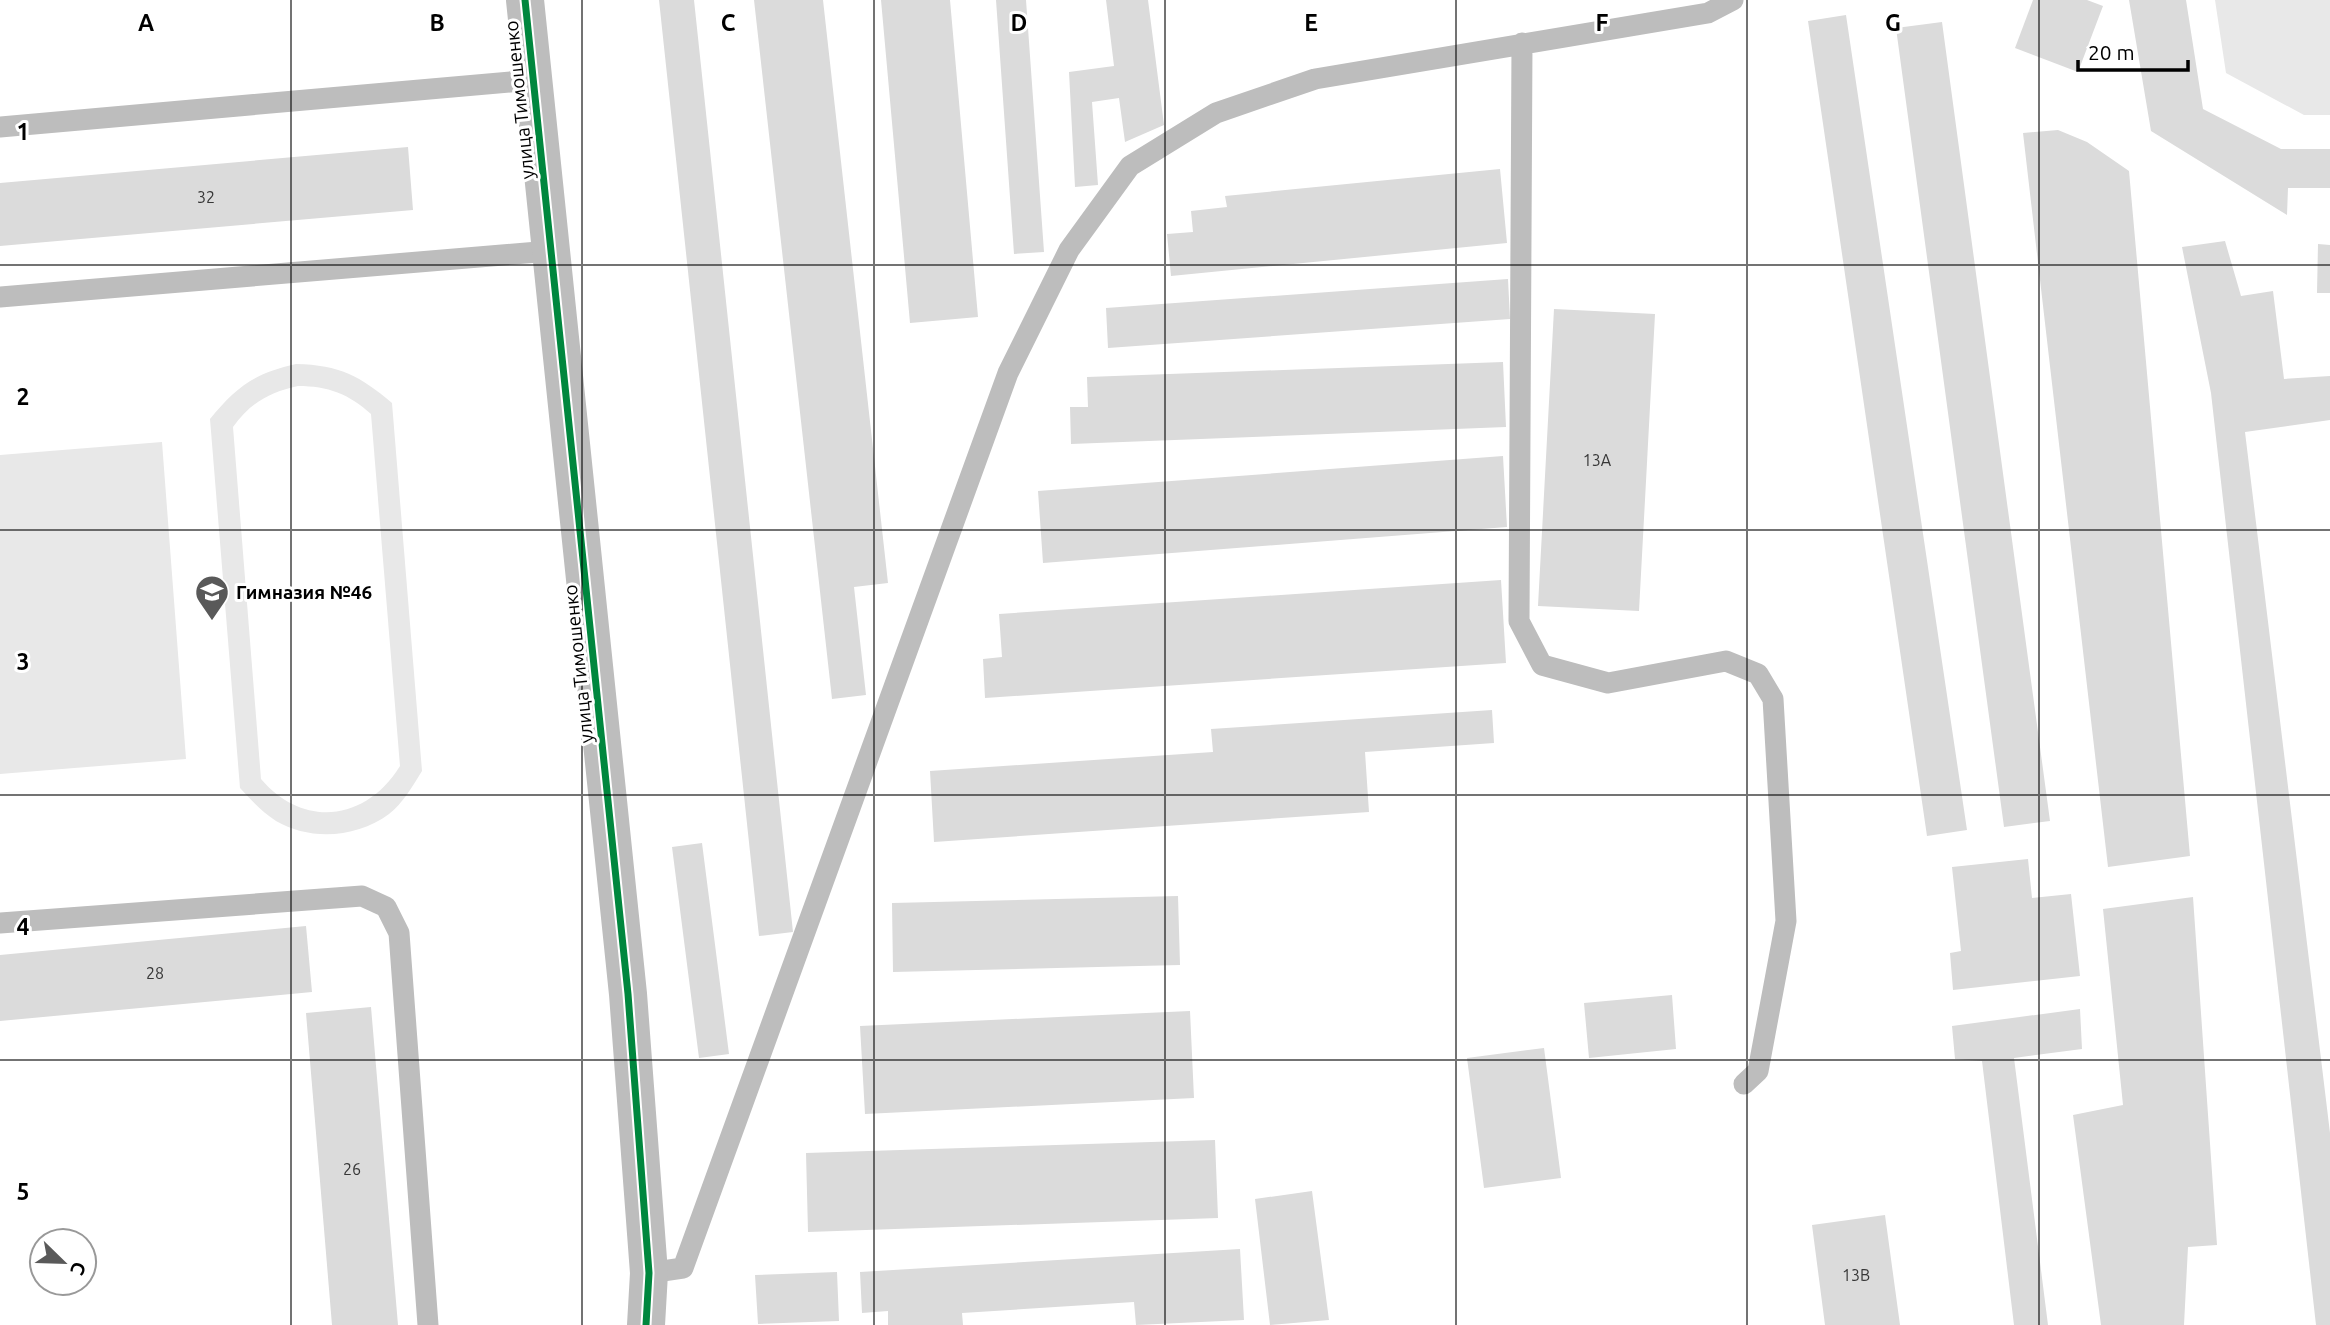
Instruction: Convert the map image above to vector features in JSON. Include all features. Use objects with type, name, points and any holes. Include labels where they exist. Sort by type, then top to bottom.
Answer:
[{"type":"street","name":"улица Тимошенко","points":[[525,0],[531,80],[628,994],[649,1273],[646,1325]]},
{"type":"lane","points":[[649,1273],[683,1268],[1008,373],[1069,250],[1130,166],[1216,113],[1315,79],[1708,13],[1733,0]]},
{"type":"lane","points":[[1522,43],[1518,621],[1542,665],[1608,683],[1726,661],[1758,674],[1773,699],[1786,921],[1759,1071],[1744,1084]]},
{"type":"lane","points":[[0,127],[531,80]]},
{"type":"lane","points":[[0,297],[550,251]]},
{"type":"lane","points":[[0,923],[362,896],[386,906],[399,933],[428,1325]]},
{"type":"shaded area","points":[[2215,0],[2330,0],[2330,115],[2304,115],[2226,73]]},
{"type":"shaded area","points":[[296,364],[337,370],[359,379],[392,403],[422,771],[403,800],[389,814],[363,828],[333,834],[304,832],[276,821],[240,788],[210,419],[247,383]],"holes":[[[298,386],[309,386],[355,401],[371,414],[400,766],[370,798],[334,812],[296,806],[278,795],[261,779],[233,427],[246,411],[270,395]]]},
{"type":"shaded area","points":[[162,442],[186,759],[0,774],[0,455]]},
{"type":"building","points":[[659,0],[694,0],[793,932],[759,936]]},
{"type":"building","points":[[754,0],[823,0],[888,583],[854,587],[866,695],[832,699]]},
{"type":"building","points":[[881,0],[950,0],[978,317],[910,323]]},
{"type":"building","points":[[996,0],[1026,0],[1044,252],[1014,254]]},
{"type":"building","points":[[1106,0],[1148,0],[1164,125],[1125,142],[1119,98],[1092,102],[1098,185],[1075,187],[1069,72],[1114,66]]},
{"type":"building","points":[[2033,0],[2087,0],[2103,6],[2078,72],[2015,48]]},
{"type":"building","points":[[2129,0],[2186,0],[2203,109],[2281,149],[2330,149],[2330,188],[2288,188],[2287,215],[2151,131]]},
{"type":"building","points":[[1846,15],[1967,830],[1927,836],[1808,21]]},
{"type":"building","points":[[1942,22],[2050,821],[2004,827],[1896,28]]},
{"type":"building","points":[[2058,130],[2087,142],[2129,171],[2190,856],[2108,867],[2023,133]]},
{"type":"building","points":[[408,147],[413,210],[0,246],[0,183]]},
{"type":"building","points":[[1500,169],[1507,243],[1171,276],[1167,234],[1193,232],[1191,211],[1227,207],[1225,196]]},
{"type":"building","points":[[2225,241],[2241,296],[2273,291],[2284,379],[2330,376],[2330,420],[2245,432],[2330,1133],[2330,1325],[2316,1325],[2211,393],[2182,247]]},
{"type":"building","points":[[2318,244],[2330,245],[2330,293],[2317,293]]},
{"type":"building","points":[[1508,279],[1510,319],[1108,348],[1106,308]]},
{"type":"building","points":[[1554,309],[1655,314],[1639,611],[1538,606]]},
{"type":"building","points":[[1503,362],[1506,427],[1071,444],[1070,407],[1088,407],[1087,377]]},
{"type":"building","points":[[1503,456],[1507,527],[1043,563],[1038,491]]},
{"type":"building","points":[[1501,580],[1506,663],[985,698],[983,659],[1002,657],[999,614]]},
{"type":"building","points":[[1492,710],[1494,743],[1365,752],[1369,812],[934,842],[930,771],[1213,752],[1211,729]]},
{"type":"building","points":[[702,843],[729,1054],[699,1058],[672,847]]},
{"type":"building","points":[[2028,859],[2032,898],[2071,894],[2080,976],[1953,990],[1950,953],[1961,951],[1952,867]]},
{"type":"building","points":[[1178,896],[1180,965],[893,972],[892,903]]},
{"type":"building","points":[[2193,897],[2217,1245],[2188,1247],[2184,1325],[2101,1325],[2073,1115],[2123,1105],[2103,909]]},
{"type":"building","points":[[306,926],[312,992],[0,1021],[0,955]]},
{"type":"building","points":[[1672,995],[1676,1049],[1589,1058],[1584,1003]]},
{"type":"building","points":[[371,1007],[398,1325],[332,1325],[306,1013]]},
{"type":"building","points":[[2080,1009],[2082,1049],[2014,1058],[2048,1325],[2014,1325],[1982,1061],[1955,1059],[1952,1026]]},
{"type":"building","points":[[1190,1011],[1194,1098],[865,1114],[860,1026]]},
{"type":"building","points":[[1544,1048],[1561,1178],[1484,1188],[1467,1058]]},
{"type":"building","points":[[1215,1140],[1218,1218],[808,1232],[806,1153]]},
{"type":"building","points":[[1312,1191],[1329,1320],[1270,1325],[1255,1199]]},
{"type":"building","points":[[1885,1215],[1900,1325],[1825,1325],[1812,1225]]},
{"type":"building","points":[[1240,1249],[1244,1320],[1136,1325],[1134,1302],[962,1313],[963,1325],[888,1325],[888,1311],[862,1313],[860,1272]]},
{"type":"building","points":[[837,1272],[839,1321],[758,1324],[755,1275]]},
{"type":"cycle path","points":[[525,0],[628,994],[649,1273],[646,1325]]},
{"type":"place","name":"Гимназия №46","points":[[212,622]]}]
